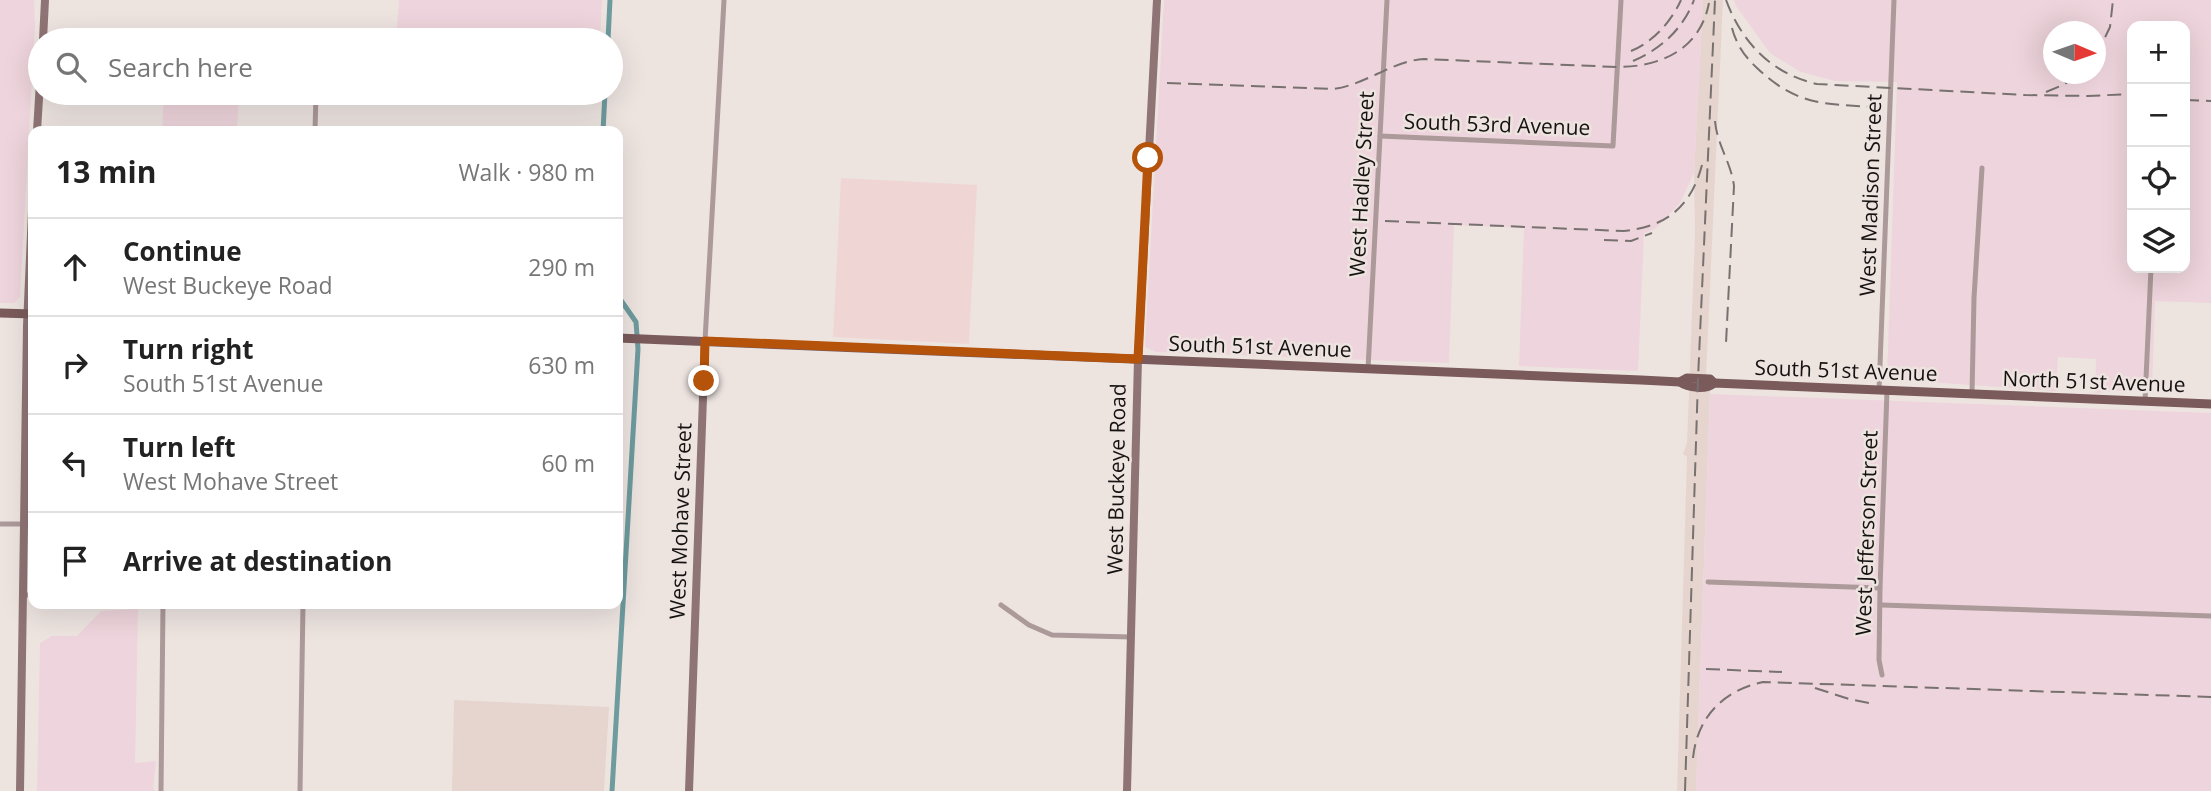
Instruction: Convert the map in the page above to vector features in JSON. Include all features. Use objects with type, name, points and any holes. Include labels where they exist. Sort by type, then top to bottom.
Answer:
[{"type":"main road","points":[[44,28],[45,0]]},
{"type":"main road","name":"West Buckeye Road","points":[[1127,791],[1138,359],[1157,0]]},
{"type":"main road","points":[[37,126],[39,105]]},
{"type":"main road","points":[[0,313],[28,314]]},
{"type":"main road","name":"South 51st Avenue","points":[[623,338],[1680,382],[1687,378],[1710,379],[1714,383],[1974,395]]},
{"type":"main road","name":"West Mohave Street","points":[[689,791],[705,341]]},
{"type":"main road","name":"North 51st Avenue","points":[[1974,395],[2211,404]]},
{"type":"main road","points":[[20,791],[24,524],[28,475]]},
{"type":"street","name":"West Mohave Street","points":[[705,341],[724,0]]},
{"type":"street","name":"West Hadley Street","points":[[1368,369],[1387,0]]},
{"type":"street","name":"South 53rd Avenue","points":[[1380,136],[1613,146],[1621,0]]},
{"type":"street","name":"West Madison Street","points":[[1883,391],[1894,0]]},
{"type":"street","points":[[315,126],[316,105]]},
{"type":"street","points":[[1974,395],[1974,298],[1982,168]]},
{"type":"street","points":[[2145,401],[2151,273]]},
{"type":"street","name":"West Jefferson Street","points":[[1882,675],[1879,660],[1883,391]]},
{"type":"street","points":[[0,524],[24,524]]},
{"type":"street","points":[[1708,582],[1880,588]]},
{"type":"street","points":[[23,595],[28,595]]},
{"type":"street","points":[[1001,605],[1029,625],[1052,635],[1131,637]]},
{"type":"street","points":[[1881,605],[2211,615]]},
{"type":"street","points":[[161,791],[163,609]]},
{"type":"street","points":[[300,791],[303,609]]},
{"type":"shaded area","points":[[0,0],[34,0],[35,28],[28,28],[28,105],[31,105],[20,297],[14,303],[0,303]]},
{"type":"shaded area","points":[[399,0],[602,0],[601,28],[397,28]]},
{"type":"shaded area","points":[[1164,0],[1703,0],[1694,173],[1680,203],[1655,229],[1644,233],[1638,371],[1519,366],[1524,228],[1454,225],[1449,363],[1156,352],[1145,347]]},
{"type":"shaded area","points":[[1703,0],[1723,0],[1706,376],[1706,391],[1710,391],[1696,791],[1677,791],[1687,457],[1683,454],[1687,443],[1695,233],[1694,173]]},
{"type":"shaded area","points":[[1734,0],[2211,0],[2211,303],[2155,301],[2152,388],[2095,393],[2096,359],[2058,357],[2056,391],[1887,379],[1897,82],[1835,81],[1801,72],[1770,53]]},
{"type":"shaded area","points":[[163,105],[238,105],[237,126],[162,126]]},
{"type":"shaded area","points":[[841,178],[977,185],[969,344],[833,337]]},
{"type":"shaded area","points":[[1710,394],[2211,413],[2211,791],[1696,791]]},
{"type":"shaded area","points":[[138,609],[135,763],[156,761],[155,791],[37,791],[40,643],[52,636],[77,636],[101,611]]},
{"type":"shaded area","points":[[454,700],[609,707],[604,791],[452,791]]},
{"type":"waterway","points":[[609,28],[610,0]]},
{"type":"waterway","points":[[603,126],[604,105]]},
{"type":"waterway","points":[[623,303],[636,322],[638,349],[623,604]]},
{"type":"waterway","points":[[612,791],[623,609]]},
{"type":"railway","points":[[1631,51],[1660,30],[1681,0]]},
{"type":"railway","points":[[1633,61],[1670,37],[1684,20],[1694,0]]},
{"type":"railway","points":[[1685,791],[1698,379],[1715,0]]},
{"type":"railway","points":[[1726,0],[1741,30],[1761,54],[1786,73],[1817,84],[2025,95],[2127,94]]},
{"type":"railway","points":[[2106,35],[2110,27],[2113,0]]},
{"type":"railway","points":[[1167,83],[1334,89],[1401,64],[1424,59],[1617,67],[1648,64],[1676,53],[1687,44],[1697,33],[1709,3]]},
{"type":"railway","points":[[1732,28],[1749,59],[1785,90],[1812,101],[1876,107]]},
{"type":"railway","points":[[2046,92],[2065,84]]},
{"type":"railway","points":[[2190,100],[2211,101]]},
{"type":"railway","points":[[1715,121],[1734,186],[1726,343]]},
{"type":"railway","points":[[1385,221],[1623,231],[1638,229],[1664,219],[1684,203],[1702,165]]},
{"type":"railway","points":[[1604,240],[1631,241],[1652,233]]},
{"type":"railway","points":[[1706,669],[1782,672]]},
{"type":"railway","points":[[1693,758],[1700,730],[1715,708],[1736,691],[1763,682],[2211,697]]},
{"type":"railway","points":[[1815,688],[1874,704]]},
{"type":"route","points":[[704,381],[705,341],[1138,359],[1148,158]]}]
